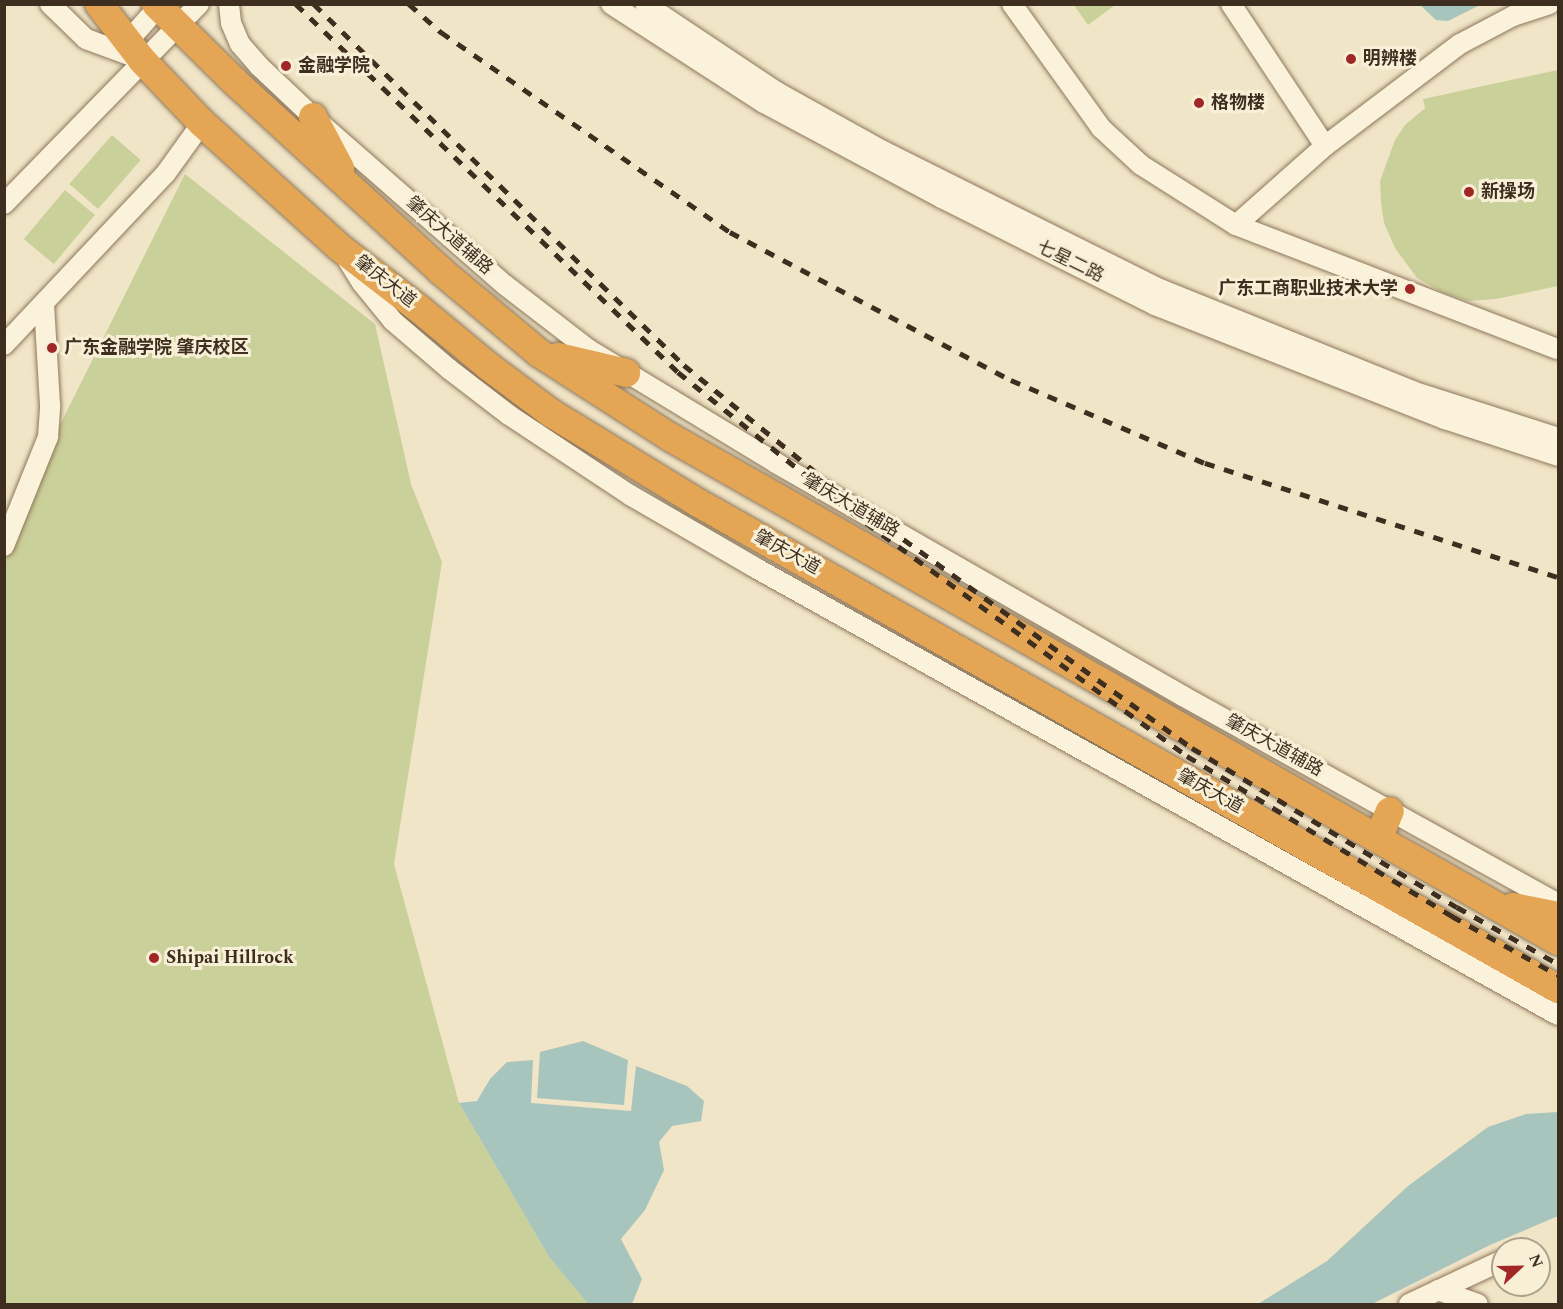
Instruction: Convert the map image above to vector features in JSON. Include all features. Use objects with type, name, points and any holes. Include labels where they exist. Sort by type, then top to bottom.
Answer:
[{"type":"highway","name":"肇庆大道","points":[[99,4],[135,50],[202,123],[339,247],[488,366],[551,412],[617,456],[1558,989]]},
{"type":"highway","points":[[163,10],[234,81],[441,272],[539,353],[680,443],[1558,941]]},
{"type":"highway","points":[[313,117],[347,184]]},
{"type":"highway","points":[[539,353],[626,373]]},
{"type":"highway","points":[[1378,838],[1390,812]]},
{"type":"highway","points":[[1492,903],[1558,916]]},
{"type":"street","points":[[50,4],[86,39],[135,50]]},
{"type":"street","points":[[4,204],[135,50],[163,10],[199,4]]},
{"type":"street","name":"肇庆大道辅路","points":[[229,4],[231,23],[240,44],[259,66],[313,117],[505,285],[588,349],[796,474],[1390,812],[1558,904]]},
{"type":"street","name":"七星二路","points":[[612,4],[764,103],[942,198],[1155,304],[1445,419],[1558,456]]},
{"type":"street","name":"七星二路","points":[[645,4],[777,92],[854,135],[957,189],[1160,289],[1412,391],[1558,438]]},
{"type":"street","points":[[1012,4],[1101,128],[1141,165],[1236,225],[1558,349]]},
{"type":"street","points":[[1231,4],[1325,146]]},
{"type":"street","points":[[1236,225],[1325,146],[1460,44],[1513,16],[1549,4]]},
{"type":"street","points":[[135,50],[163,10]]},
{"type":"street","points":[[4,345],[166,173],[202,123]]},
{"type":"street","points":[[339,247],[362,283],[393,321],[509,415],[630,495],[754,567],[1558,1015]]},
{"type":"street","points":[[4,546],[48,437],[50,405],[44,303]]},
{"type":"street","points":[[1408,1305],[1491,1266]]},
{"type":"street","points":[[1438,1290],[1478,1305]]},
{"type":"green space","points":[[1074,5],[1115,5],[1088,25]]},
{"type":"green space","name":"新操场","points":[[1558,70],[1558,286],[1496,299],[1468,301],[1444,293],[1417,278],[1395,248],[1384,223],[1381,203],[1380,181],[1395,140],[1405,125],[1425,108],[1423,99]]},
{"type":"green space","points":[[112,135],[141,160],[98,209],[69,184]]},
{"type":"green space","points":[[185,174],[375,324],[411,484],[442,562],[394,864],[459,1103],[549,1257],[588,1304],[5,1304],[4,558],[39,467]]},
{"type":"green space","points":[[65,190],[95,215],[54,264],[24,239]]},
{"type":"water","points":[[1420,5],[1480,5],[1448,21],[1436,20]]},
{"type":"water","points":[[583,1041],[628,1060],[624,1105],[537,1098],[540,1052]]},
{"type":"water","points":[[533,1060],[531,1103],[631,1111],[636,1066],[687,1086],[704,1101],[701,1121],[672,1126],[659,1142],[664,1170],[645,1210],[621,1239],[642,1279],[632,1304],[588,1304],[549,1257],[459,1103],[477,1101],[490,1079],[507,1062]]},
{"type":"water","points":[[1558,1112],[1558,1216],[1509,1237],[1491,1237],[1491,1245],[1372,1304],[1258,1304],[1327,1261],[1408,1186],[1488,1127],[1526,1114]]},
{"type":"railway","points":[[296,4],[678,372],[850,511],[1187,756],[1452,916],[1558,975]]},
{"type":"railway","points":[[314,4],[684,365],[855,504],[1192,748],[1457,907],[1558,964]]},
{"type":"railway","points":[[409,4],[441,32],[730,232],[1011,380],[1205,463],[1558,577]]},
{"type":"place","name":"明辨楼","points":[[1351,59]]},
{"type":"place","name":"金融学院","points":[[286,66]]},
{"type":"place","name":"格物楼","points":[[1199,103]]},
{"type":"place","name":"新操场","points":[[1469,192]]},
{"type":"place","name":"广东工商职业技术大学","points":[[1410,289]]},
{"type":"place","name":"广东金融学院 肇庆校区","points":[[52,348]]},
{"type":"place","name":"Shipai Hillrock","points":[[154,958]]}]
